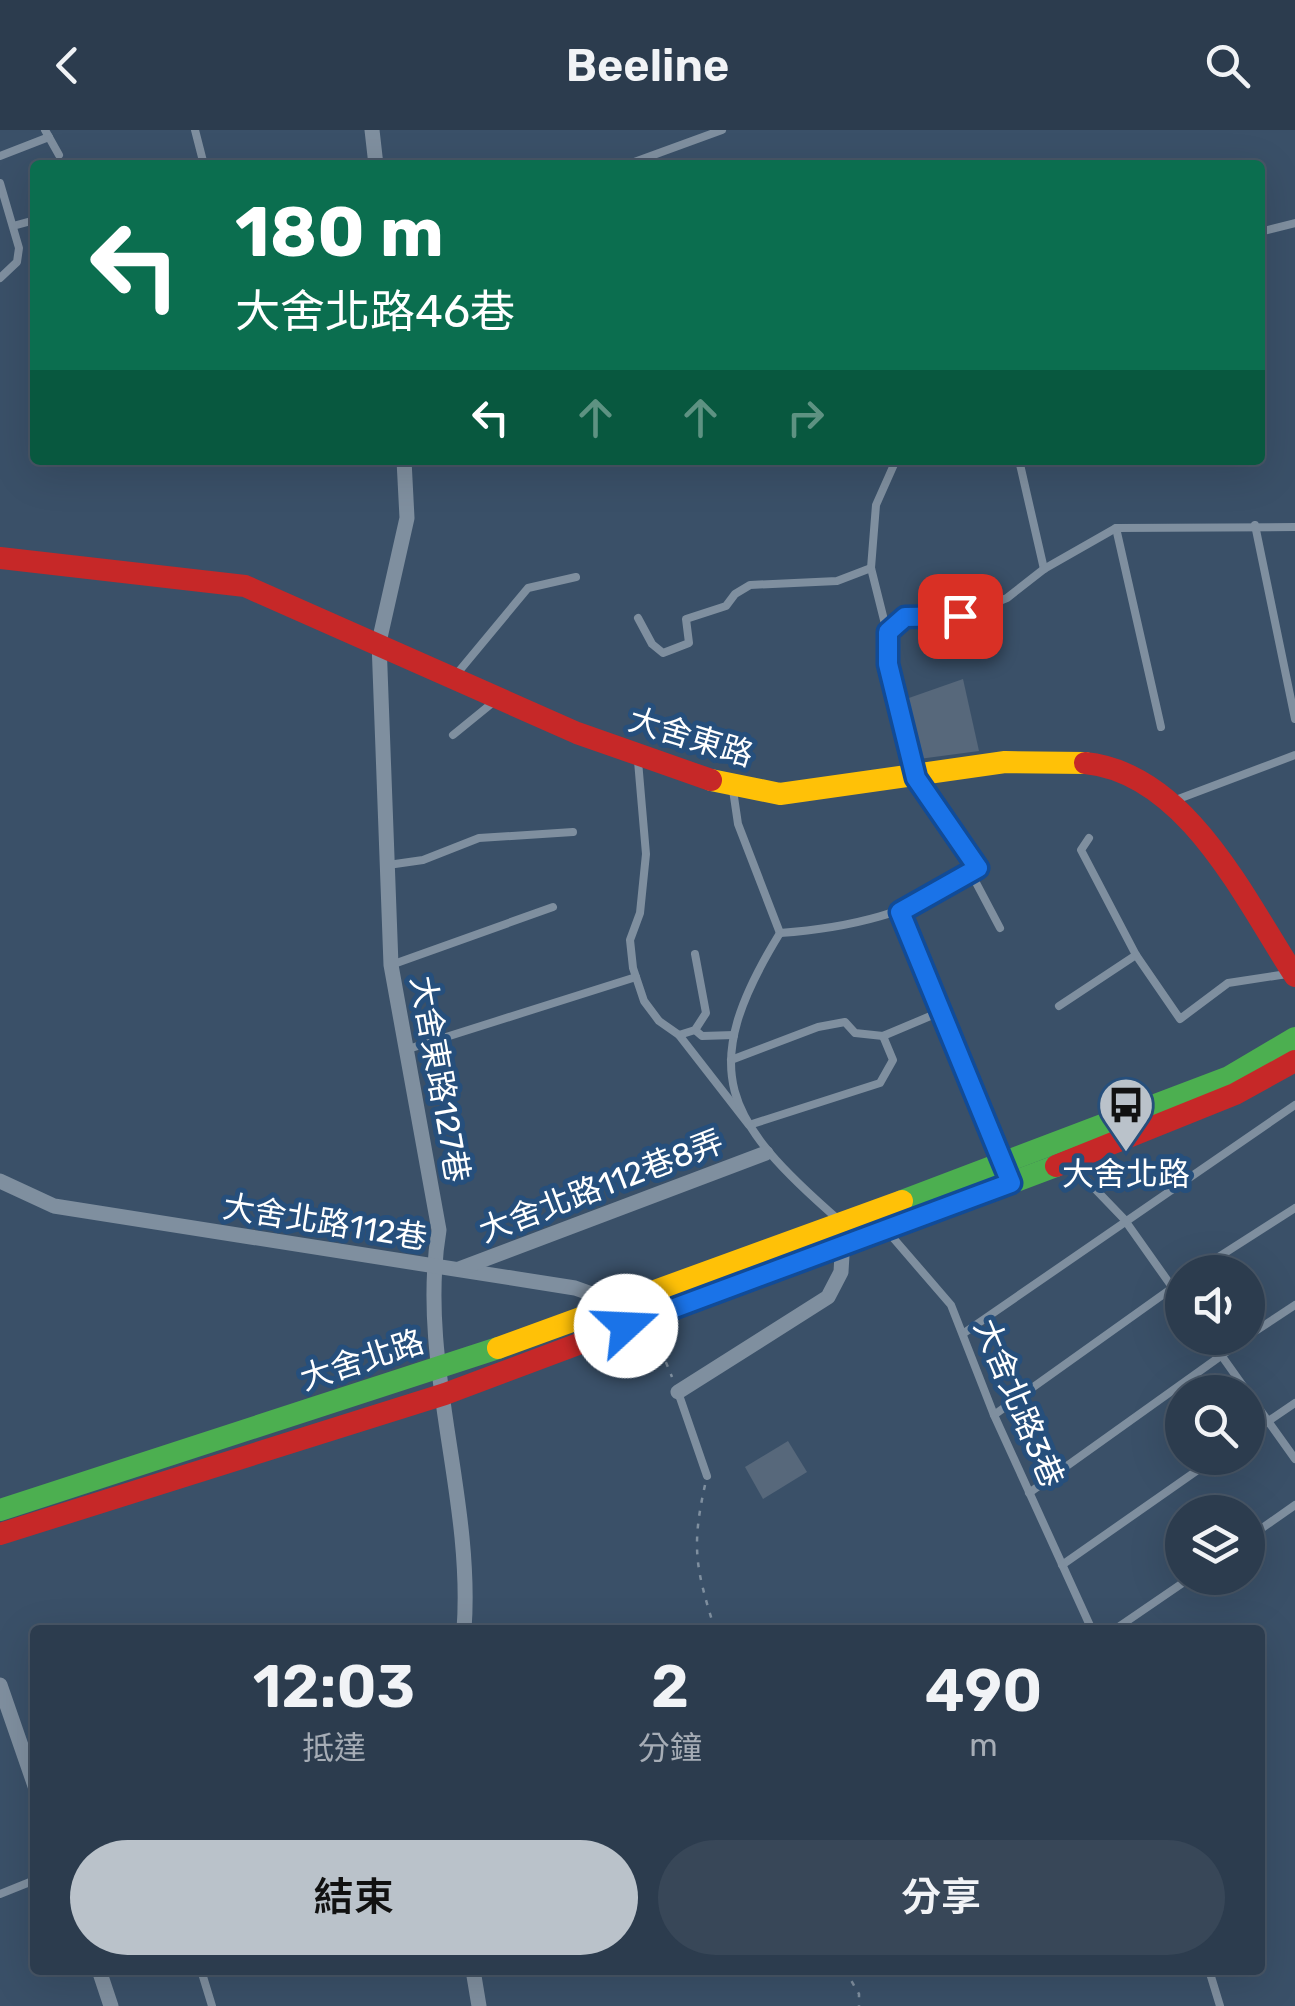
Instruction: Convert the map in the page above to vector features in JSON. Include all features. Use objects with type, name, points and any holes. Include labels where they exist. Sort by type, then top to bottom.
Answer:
[{"type":"main road","name":"大舍東路","points":[[0,558],[220,580],[244,586],[638,756],[733,788],[780,794],[916,778],[1005,762],[1061,760],[1104,768],[1173,801],[1206,839],[1294,975]]},
{"type":"main road","name":"大舍北路","points":[[1064,1153],[1228,1077],[1295,1038]]},
{"type":"main road","name":"大舍北路","points":[[0,1534],[632,1316],[843,1248],[882,1221],[1235,1094],[1295,1061]]},
{"type":"main road","name":"大舍北路","points":[[632,1316],[843,1224],[882,1221]]},
{"type":"main road","name":"大舍北路","points":[[0,1510],[443,1382]]},
{"type":"street","points":[[372,130],[375,160]]},
{"type":"street","name":"大舍東路127巷","points":[[404,465],[407,518],[379,642],[391,964],[439,1230],[433,1267],[456,1486],[464,1625]]},
{"type":"street","name":"大舍北路112巷8弄","points":[[456,1270],[766,1153]]},
{"type":"street","name":"大舍北路112巷","points":[[0,1181],[54,1206],[576,1288],[632,1316]]},
{"type":"street","points":[[678,1392],[828,1297],[842,1272],[843,1224]]},
{"type":"street","points":[[0,1685],[30,1772]]},
{"type":"street","points":[[101,1975],[112,2006]]},
{"type":"street","points":[[473,1975],[479,2006]]},
{"type":"lane","points":[[195,130],[203,160]]},
{"type":"lane","points":[[640,160],[722,130]]},
{"type":"lane","points":[[0,156],[47,133],[59,155]]},
{"type":"lane","points":[[0,183],[13,226],[18,262],[0,278]]},
{"type":"lane","points":[[13,226],[30,221]]},
{"type":"lane","points":[[1265,231],[1295,223]]},
{"type":"lane","points":[[780,933],[842,927],[900,912],[978,868],[916,778],[888,664],[888,632],[871,568],[876,506],[894,465]]},
{"type":"lane","points":[[1020,465],[1044,569]]},
{"type":"lane","points":[[1254,525],[1295,719]]},
{"type":"lane","points":[[888,632],[905,617],[960,616],[1006,598],[1044,569],[1116,528],[1295,527]]},
{"type":"lane","points":[[1116,528],[1161,727]]},
{"type":"lane","points":[[638,618],[652,644],[663,653],[689,643],[686,620],[726,606],[750,585],[837,582],[871,568]]},
{"type":"lane","points":[[456,676],[528,588],[576,577]]},
{"type":"lane","points":[[453,735],[500,698]]},
{"type":"lane","points":[[1173,801],[1295,755]]},
{"type":"lane","points":[[638,756],[646,854],[640,914],[630,940],[636,977],[644,1001],[660,1022],[678,1034],[750,1125]]},
{"type":"lane","points":[[733,788],[734,812],[780,933]]},
{"type":"lane","points":[[388,865],[423,860],[479,838],[573,832]]},
{"type":"lane","points":[[1089,838],[1081,850],[1136,955],[1180,1019],[1228,983],[1294,975]]},
{"type":"lane","points":[[972,874],[1000,928]]},
{"type":"lane","name":"大舍東路127巷","points":[[391,964],[553,907]]},
{"type":"lane","points":[[900,912],[1008,1174]]},
{"type":"lane","points":[[780,933],[750,980],[736,1013],[730,1060],[733,1087],[766,1153],[843,1224]]},
{"type":"lane","points":[[678,1034],[696,1030],[706,1013],[695,954]]},
{"type":"lane","points":[[1059,1006],[1136,955]]},
{"type":"lane","points":[[405,1050],[636,977]]},
{"type":"lane","points":[[730,1060],[818,1027],[845,1022],[854,1033],[883,1036],[940,1012]]},
{"type":"lane","points":[[696,1030],[702,1036],[734,1036]]},
{"type":"lane","points":[[750,1125],[880,1083],[893,1060],[883,1036]]},
{"type":"lane","points":[[964,1334],[1124,1219],[1295,1104]]},
{"type":"lane","points":[[1064,1153],[1124,1219],[1165,1277]]},
{"type":"lane","points":[[1222,1255],[1295,1208]]},
{"type":"lane","name":"大舍北路3巷","points":[[882,1221],[932,1280],[964,1334],[994,1414],[1090,1625]]},
{"type":"lane","points":[[994,1414],[1165,1292]]},
{"type":"lane","points":[[1265,1325],[1295,1305]]},
{"type":"lane","points":[[1030,1493],[1219,1355]]},
{"type":"lane","points":[[1221,1355],[1295,1458]]},
{"type":"lane","points":[[678,1392],[707,1476]]},
{"type":"lane","points":[[1265,1422],[1295,1403]]},
{"type":"lane","points":[[1062,1565],[1191,1475]]},
{"type":"lane","points":[[1265,1526],[1295,1505]]},
{"type":"lane","points":[[1121,1625],[1165,1595]]},
{"type":"lane","points":[[0,1894],[30,1882]]},
{"type":"lane","points":[[203,1975],[212,2006]]},
{"type":"lane","points":[[1211,1975],[1220,2006]]},
{"type":"path","points":[[632,1316],[678,1392]]},
{"type":"path","points":[[707,1476],[694,1536],[702,1587],[713,1625]]},
{"type":"path","points":[[849,1975],[859,1994],[859,2006]]},
{"type":"building","points":[[963,679],[979,751],[919,759],[906,699]]},
{"type":"building","points":[[788,1441],[807,1472],[763,1499],[745,1467]]},
{"type":"traffic: fast","points":[[902,1201],[1229,1077],[1295,1038]]},
{"type":"traffic: fast","points":[[621,1328],[1056,1166]]},
{"type":"traffic: fast","points":[[0,1510],[498,1348]]},
{"type":"traffic: slow","points":[[711,780],[780,794],[1005,762],[1085,763]]},
{"type":"traffic: slow","points":[[498,1348],[902,1201]]},
{"type":"traffic: jam","points":[[0,558],[245,586],[577,733],[711,780]]},
{"type":"traffic: jam","points":[[1085,763],[1121,772],[1154,790],[1183,815],[1233,878],[1295,976]]},
{"type":"traffic: jam","points":[[1056,1166],[1235,1094],[1295,1061]]},
{"type":"traffic: jam","points":[[0,1534],[445,1394],[621,1328]]},
{"type":"place","name":"大舍北路","points":[[1126,1154]]},
{"type":"route","points":[[626,1326],[1011,1183],[900,912],[966,879],[978,868],[916,778],[904,712],[888,664],[888,632],[905,617],[960,616]]}]
